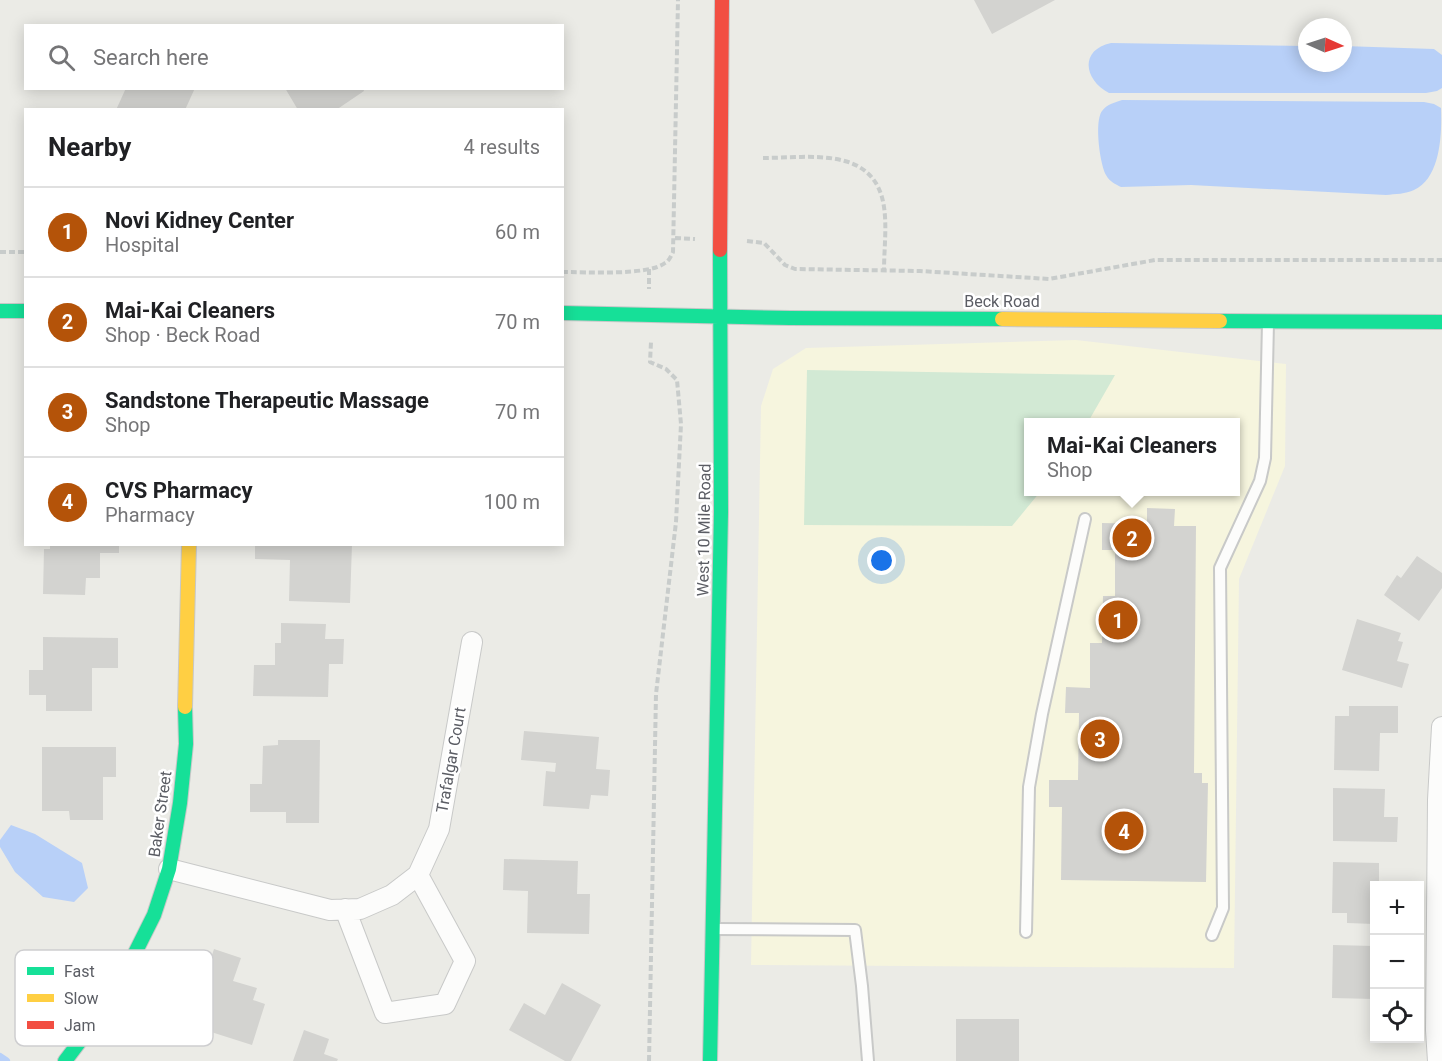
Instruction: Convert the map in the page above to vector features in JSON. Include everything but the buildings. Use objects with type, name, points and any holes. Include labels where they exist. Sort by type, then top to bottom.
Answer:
[{"type":"main road","name":"West 10 Mile Road","points":[[710,1061],[722,512],[720,316],[722,0]]},
{"type":"main road","points":[[0,311],[24,311]]},
{"type":"main road","name":"Beck Road","points":[[564,313],[1442,322]]},
{"type":"main road","name":"Baker Street","points":[[136,950],[154,915],[169,868],[180,802],[186,744],[184,688],[189,546]]},
{"type":"main road","name":"Baker Street","points":[[65,1061],[76,1046]]},
{"type":"street","name":"Trafalgar Court","points":[[169,868],[330,910],[360,909],[392,895],[418,875],[439,829],[472,642]]},
{"type":"street","points":[[1438,1061],[1438,811],[1442,727]]},
{"type":"street","points":[[345,909],[385,1013],[445,1004],[465,961],[418,875]]},
{"type":"lane","points":[[1212,935],[1223,908],[1220,568],[1260,481],[1265,458],[1268,320]]},
{"type":"lane","points":[[1026,932],[1029,787],[1042,714],[1085,519]]},
{"type":"lane","points":[[712,928],[855,930],[868,1061]]},
{"type":"path","points":[[564,273],[643,270],[658,267],[667,262],[673,252],[678,0]]},
{"type":"path","points":[[763,158],[841,160],[860,166],[872,177],[881,191],[885,209],[884,271]]},
{"type":"path","points":[[764,243],[785,265],[795,268],[920,271],[1049,279],[1155,261],[1442,260]]},
{"type":"path","points":[[0,252],[24,252]]},
{"type":"path","points":[[650,362],[666,369],[677,380],[681,424],[676,522],[656,694],[650,1061]]},
{"type":"shaded area","points":[[1076,340],[1286,364],[1285,466],[1239,579],[1234,968],[751,965],[761,406],[773,369],[806,348]]},
{"type":"shaded area","points":[[807,370],[1115,375],[1090,418],[1024,418],[1024,496],[1037,496],[1012,526],[804,525]]},
{"type":"water","points":[[1111,43],[1298,46],[1298,72],[1352,72],[1352,46],[1434,49],[1442,55],[1442,88],[1426,93],[1109,93],[1094,81],[1090,73],[1090,58],[1101,47]]},
{"type":"water","points":[[1122,100],[1424,102],[1441,108],[1440,142],[1430,176],[1414,190],[1400,194],[1191,185],[1121,187],[1111,181],[1104,170],[1098,124],[1102,111],[1108,105]]},
{"type":"water","points":[[11,825],[35,834],[82,863],[88,888],[74,902],[43,897],[15,872],[0,847],[0,840]]},
{"type":"waterway","points":[[0,1057],[6,1061]]},
{"type":"traffic: fast","points":[[710,1061],[721,512],[720,250]]},
{"type":"traffic: fast","points":[[0,311],[24,311]]},
{"type":"traffic: fast","points":[[564,313],[790,318],[1002,319]]},
{"type":"traffic: fast","points":[[1220,321],[1442,322]]},
{"type":"traffic: fast","points":[[136,950],[154,915],[169,869],[180,803],[186,744],[185,707]]},
{"type":"traffic: fast","points":[[65,1061],[76,1046]]},
{"type":"traffic: slow","points":[[1002,319],[1220,321]]},
{"type":"traffic: slow","points":[[185,707],[189,546]]},
{"type":"traffic: jam","points":[[720,250],[722,0]]},
{"type":"place","name":"Mai-Kai Cleaners","points":[[1132,538]]},
{"type":"place","name":"Novi Kidney Center","points":[[1118,620]]},
{"type":"place","name":"Sandstone Therapeutic Massage","points":[[1100,739]]},
{"type":"place","name":"CVS Pharmacy","points":[[1124,831]]}]
